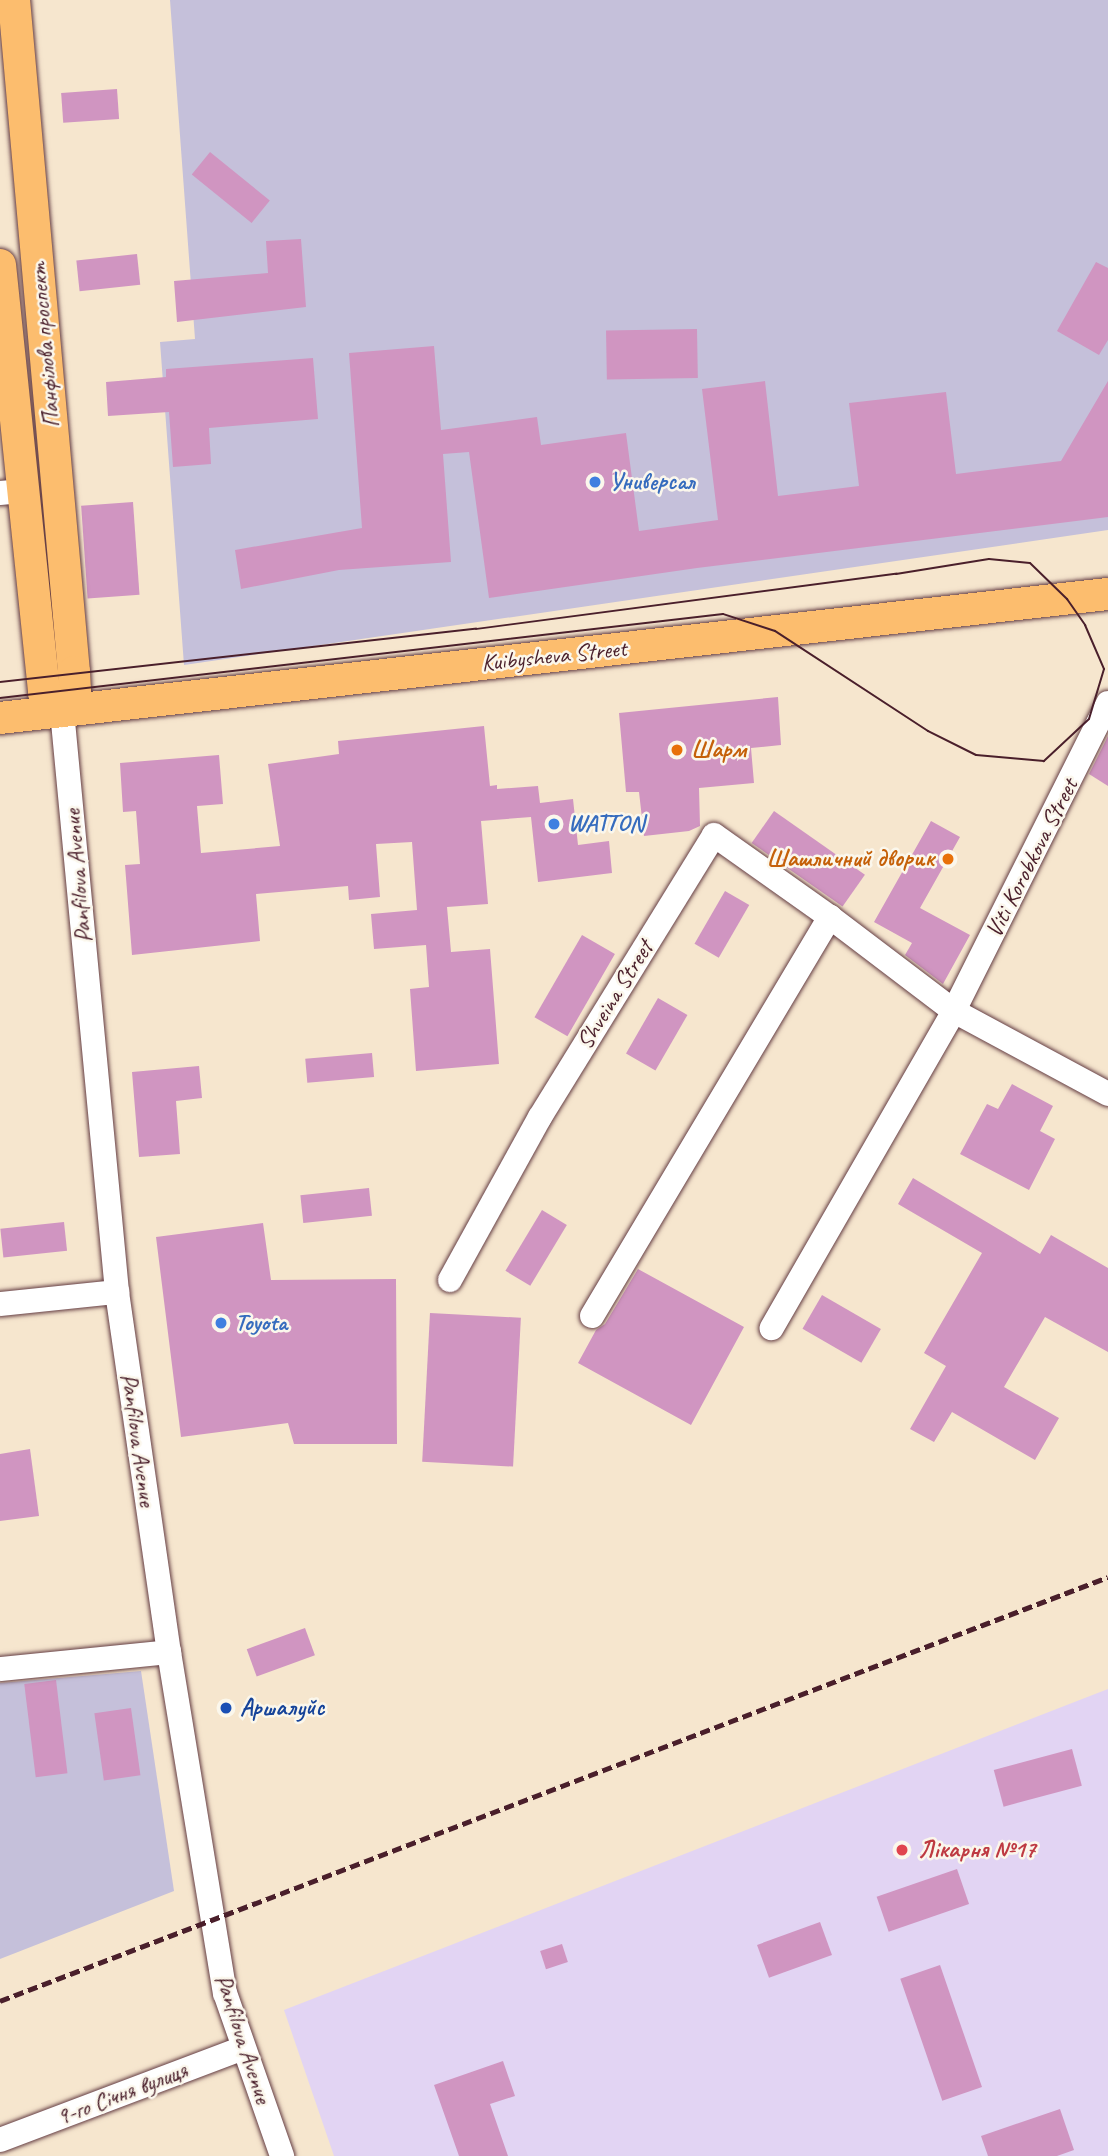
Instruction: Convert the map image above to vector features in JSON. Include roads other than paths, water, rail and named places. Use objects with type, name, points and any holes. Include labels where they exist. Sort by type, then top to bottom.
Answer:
[{"type":"main road","name":"Панфілова проспект","points":[[14,0],[68,700]]},
{"type":"main road","points":[[0,265],[12,492],[44,693],[68,700]]},
{"type":"main road","name":"Kuibysheva Street","points":[[0,718],[68,700],[1108,594]]},
{"type":"street","name":"Panfilova Avenue","points":[[68,700],[117,1292],[169,1653],[225,1993],[282,2156]]},
{"type":"street","name":"Viti Korobkova Street","points":[[954,1011],[1108,704]]},
{"type":"street","name":"Shveina Street","points":[[450,1280],[540,1117],[713,835],[830,917],[954,1011],[1108,1094]]},
{"type":"street","points":[[592,1316],[830,917]]},
{"type":"street","points":[[772,1328],[954,1011]]},
{"type":"street","points":[[0,1304],[117,1292]]},
{"type":"street","points":[[0,1669],[169,1653]]},
{"type":"street","name":"9-го Січня вулиця","points":[[0,2140],[243,2048]]},
{"type":"tram line","points":[[0,682],[476,629],[896,574],[989,559],[1030,563],[1067,599],[1085,625],[1104,669],[1089,719],[1044,761],[976,755],[928,731],[775,631],[723,614],[0,698]]},
{"type":"railway","points":[[0,2001],[1108,1577]]},
{"type":"place","name":"Универсал","points":[[595,482]]},
{"type":"place","name":"Шарм","points":[[677,750]]},
{"type":"place","name":"WATTON","points":[[554,824]]},
{"type":"place","name":"Шашличний дворик","points":[[948,859]]},
{"type":"place","name":"Toyota","points":[[221,1323]]},
{"type":"place","name":"Аршалуйс","points":[[226,1708]]},
{"type":"place","name":"Лікарня №17","points":[[902,1850]]}]
